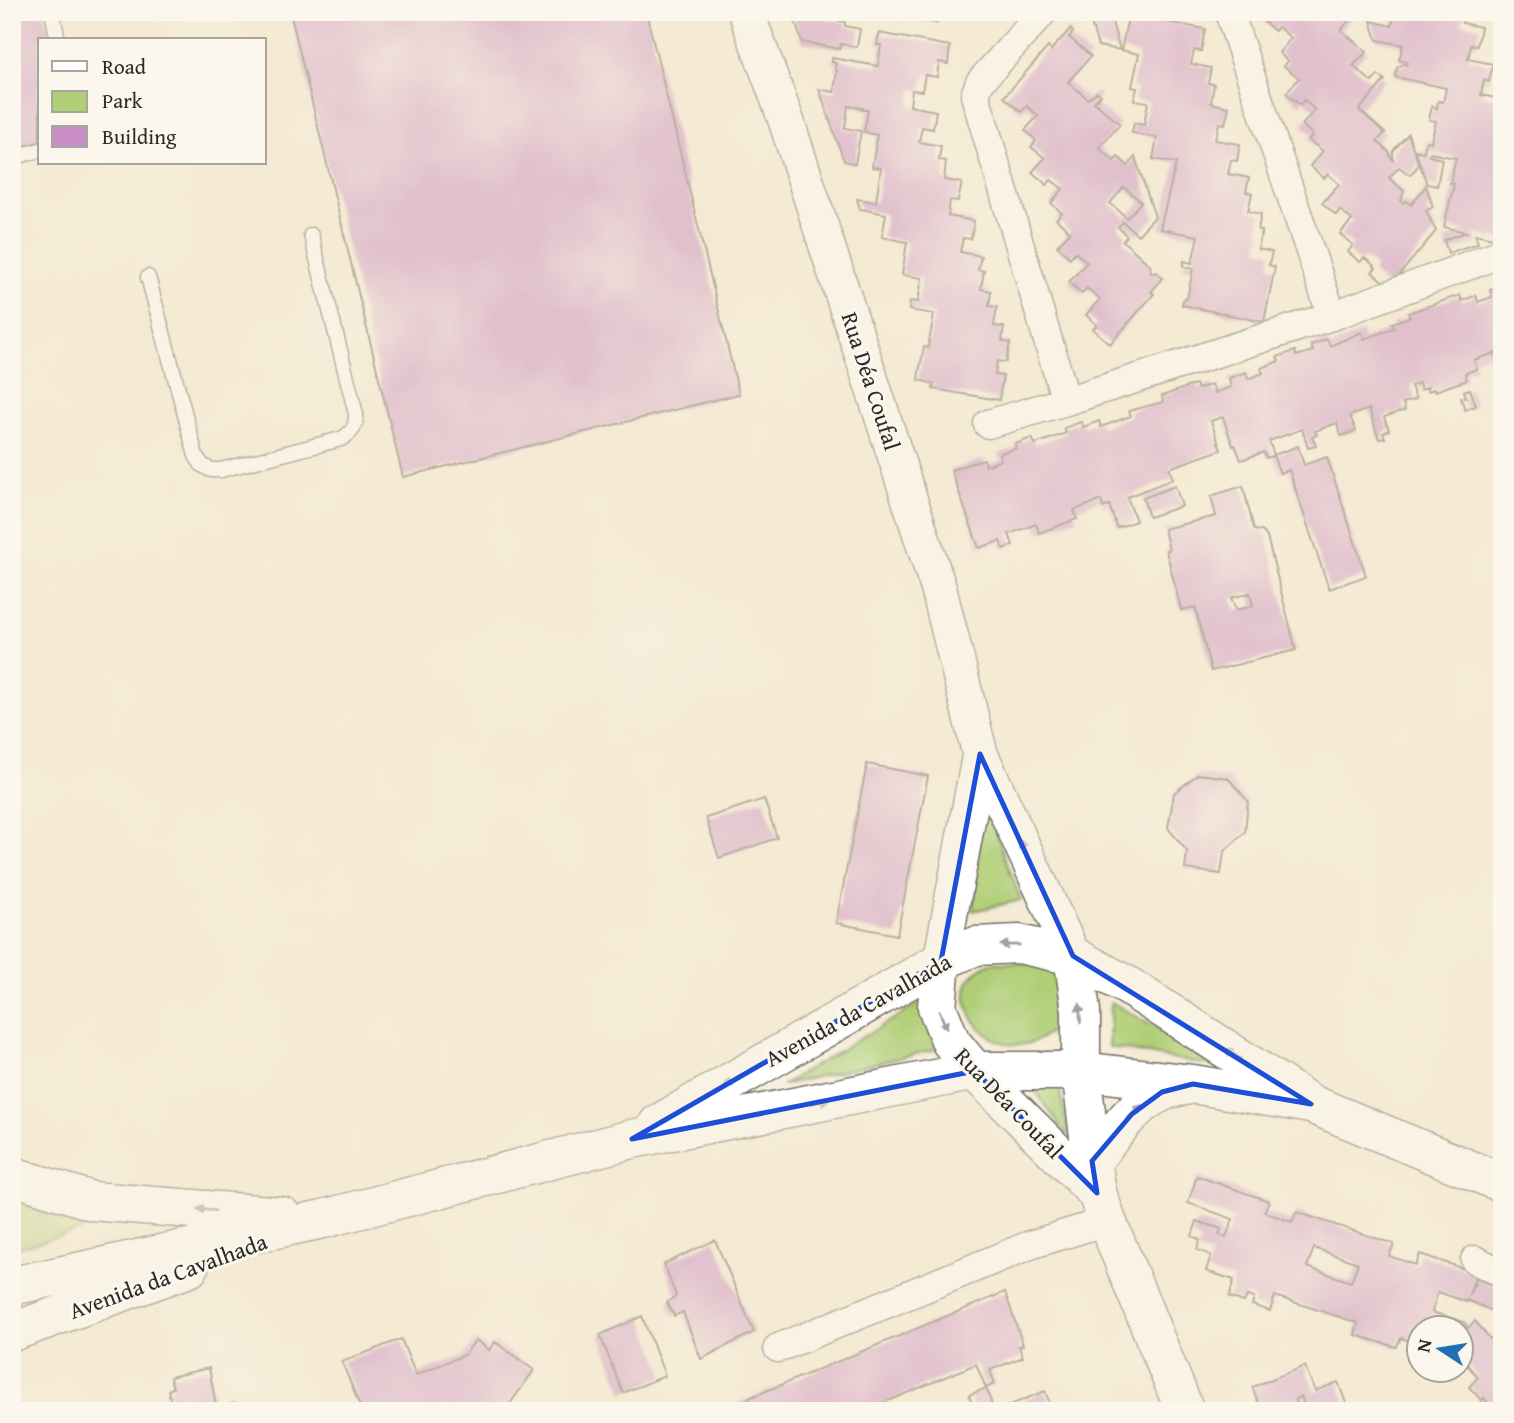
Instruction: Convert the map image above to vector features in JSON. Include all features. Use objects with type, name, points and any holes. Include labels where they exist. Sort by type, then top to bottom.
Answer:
[{"type":"main road","name":"Avenida da Cavalhada","points":[[632,1139],[941,961],[976,946],[1019,944],[1073,956],[1128,986],[1311,1104],[1502,1183]]},
{"type":"main road","name":"Rua Déa Coufal","points":[[1073,956],[1081,1011],[1081,1071],[1099,1192],[1185,1411]]},
{"type":"main road","name":"Rua Déa Coufal","points":[[941,961],[937,1007],[951,1042],[975,1071],[1099,1192]]},
{"type":"main road","name":"Avenida da Cavalhada","points":[[12,1286],[323,1219],[632,1139],[975,1071],[1081,1071],[1192,1084],[1311,1104]]},
{"type":"main road","points":[[1099,1192],[1132,1114],[1162,1092],[1192,1084]]},
{"type":"main road","points":[[12,1174],[92,1201],[323,1219]]},
{"type":"main road","name":"Avenida da Cavalhada","points":[[12,1332],[323,1219]]},
{"type":"main road","points":[[12,1305],[94,1286],[149,1283]]},
{"type":"street","name":"Rua Déa Coufal","points":[[746,12],[785,117],[939,590],[980,754],[1073,956]]},
{"type":"street","points":[[1043,12],[980,82],[975,95],[1066,401]]},
{"type":"street","points":[[1229,12],[1332,316]]},
{"type":"street","points":[[988,424],[1332,316],[1502,253]]},
{"type":"street","name":"Rua Déa Coufal","points":[[941,961],[980,754]]},
{"type":"street","points":[[778,1348],[1030,1245],[1099,1192]]},
{"type":"street","points":[[1475,1259],[1502,1273]]},
{"type":"lane","points":[[51,12],[58,38]]},
{"type":"lane","points":[[12,158],[38,151]]},
{"type":"lane","points":[[148,277],[197,456],[202,465],[211,470],[221,470],[256,461],[341,439],[351,434],[356,425],[356,414],[311,235]]},
{"type":"highlighted area","points":[[980,754],[1073,956],[1311,1104],[1193,1084],[1162,1092],[1132,1114],[1092,1161],[1097,1193],[975,1071],[632,1139],[941,961]]},
{"type":"green space","points":[[984,802],[1021,900],[973,911]]},
{"type":"green space","points":[[992,963],[1041,963],[1059,973],[1065,1014],[1043,1037],[1021,1045],[999,1041],[982,1029],[970,1012],[966,994],[973,976]]},
{"type":"green space","points":[[922,1002],[937,1049],[782,1085]]},
{"type":"green space","points":[[1111,1002],[1225,1068],[1109,1047]]},
{"type":"green space","points":[[1059,1085],[1069,1138],[1033,1088]]},
{"type":"green space","points":[[12,1198],[42,1213],[99,1224],[12,1250]]},
{"type":"building","points":[[12,12],[34,12],[35,15],[45,13],[51,38],[38,38],[38,142],[12,149]]},
{"type":"building","points":[[290,12],[646,12],[739,394],[403,477]]},
{"type":"building","points":[[792,12],[808,12],[809,15],[845,22],[845,26],[860,29],[857,47],[841,44],[840,49],[802,42]]},
{"type":"building","points":[[909,12],[939,12],[937,23],[908,18]]},
{"type":"building","points":[[950,12],[969,12],[968,17]]},
{"type":"building","points":[[1261,12],[1357,12],[1341,30],[1367,52],[1353,66],[1372,82],[1378,75],[1385,80],[1359,110],[1385,133],[1377,141],[1393,160],[1393,151],[1408,134],[1419,165],[1410,175],[1399,167],[1389,178],[1404,191],[1401,201],[1411,205],[1426,186],[1433,207],[1426,211],[1436,231],[1389,287],[1372,272],[1376,268],[1369,261],[1364,258],[1360,262],[1348,252],[1353,245],[1340,234],[1352,220],[1340,210],[1336,215],[1322,203],[1339,184],[1328,174],[1324,178],[1310,166],[1323,151],[1308,140],[1313,135],[1302,125],[1315,110],[1304,100],[1300,105],[1286,93],[1299,78],[1284,66],[1288,61],[1279,53],[1291,38],[1278,27],[1275,31],[1257,16]]},
{"type":"building","points":[[1395,12],[1465,12],[1462,23],[1481,27],[1477,46],[1471,45],[1468,59],[1493,64],[1489,82],[1484,80],[1481,95],[1501,99],[1497,113],[1502,114],[1502,240],[1475,234],[1478,243],[1448,253],[1444,240],[1466,232],[1444,227],[1454,184],[1450,183],[1456,158],[1430,153],[1429,156],[1442,159],[1437,186],[1427,184],[1415,150],[1424,152],[1426,141],[1431,142],[1436,121],[1429,120],[1432,106],[1437,108],[1438,101],[1443,102],[1446,88],[1395,77],[1397,68],[1407,62],[1399,60],[1403,45],[1377,40],[1371,21],[1392,26]]},
{"type":"building","points":[[1109,13],[1120,50],[1098,46],[1090,20]]},
{"type":"building","points":[[1140,17],[1205,29],[1201,51],[1194,50],[1191,64],[1211,68],[1208,83],[1214,84],[1211,103],[1229,107],[1225,124],[1219,123],[1215,140],[1240,144],[1237,161],[1231,160],[1228,174],[1249,178],[1246,192],[1252,193],[1248,211],[1261,214],[1258,230],[1262,231],[1258,249],[1272,252],[1269,265],[1275,267],[1264,322],[1182,305],[1184,298],[1187,299],[1193,269],[1183,267],[1184,261],[1192,263],[1198,236],[1160,229],[1176,163],[1153,159],[1157,138],[1132,133],[1134,123],[1144,125],[1148,102],[1134,100],[1137,88],[1132,87],[1139,54],[1121,50],[1128,18],[1139,20]]},
{"type":"building","points":[[1070,29],[1073,32],[1069,37],[1091,56],[1068,82],[1088,99],[1097,92],[1101,95],[1094,102],[1120,124],[1099,148],[1114,161],[1118,157],[1128,166],[1135,157],[1155,217],[1138,235],[1123,222],[1118,227],[1127,236],[1123,241],[1150,265],[1151,273],[1157,272],[1163,278],[1151,292],[1154,294],[1110,344],[1093,329],[1097,325],[1086,315],[1100,299],[1087,288],[1082,294],[1069,282],[1087,262],[1075,252],[1070,258],[1057,246],[1070,232],[1056,219],[1062,213],[1051,203],[1063,189],[1051,180],[1047,185],[1032,172],[1045,158],[1031,147],[1036,141],[1025,130],[1038,116],[1027,106],[1021,112],[1004,97],[1048,47],[1051,50]],"holes":[[[1124,187],[1141,202],[1127,218],[1110,203]]]},
{"type":"building","points":[[879,33],[950,46],[948,64],[939,62],[937,77],[925,75],[922,91],[912,90],[910,106],[936,111],[933,129],[922,127],[919,142],[941,146],[939,160],[946,161],[944,180],[962,183],[958,201],[950,200],[948,216],[974,221],[971,239],[963,238],[960,252],[981,256],[978,270],[984,271],[981,289],[991,291],[989,306],[997,307],[994,326],[1004,327],[1002,341],[1010,343],[1006,362],[997,361],[995,375],[1003,376],[999,400],[933,389],[934,384],[919,380],[924,347],[928,348],[934,314],[909,310],[910,301],[918,302],[922,278],[902,275],[907,242],[882,237],[886,214],[860,209],[857,199],[876,202],[881,168],[872,167],[877,135],[864,132],[868,110],[848,106],[845,128],[861,131],[855,164],[844,161],[819,89],[834,92],[837,70],[832,58],[878,66],[881,45],[877,45]]},
{"type":"building","points":[[1502,286],[1502,364],[1499,365],[1495,353],[1474,360],[1477,369],[1465,373],[1467,380],[1435,391],[1428,391],[1428,387],[1421,390],[1419,383],[1411,386],[1416,399],[1403,403],[1405,410],[1384,417],[1389,430],[1383,433],[1385,438],[1379,439],[1369,409],[1350,416],[1356,431],[1341,436],[1337,423],[1315,431],[1317,435],[1312,437],[1316,446],[1308,448],[1302,429],[1269,441],[1274,455],[1298,446],[1304,465],[1327,457],[1366,576],[1329,589],[1289,470],[1280,473],[1273,456],[1266,458],[1264,452],[1241,460],[1223,417],[1211,421],[1221,450],[1169,468],[1173,479],[1127,497],[1136,521],[1117,528],[1109,505],[1103,508],[1101,500],[1074,510],[1077,519],[1039,533],[1036,524],[1009,534],[1013,545],[1003,549],[1000,541],[979,548],[951,470],[984,459],[986,466],[1001,460],[999,454],[1016,448],[1015,444],[1032,438],[1035,444],[1066,433],[1064,428],[1081,422],[1083,427],[1099,421],[1101,427],[1131,416],[1129,411],[1163,402],[1162,396],[1196,384],[1198,389],[1212,384],[1215,393],[1231,387],[1229,378],[1246,372],[1248,379],[1263,373],[1261,368],[1279,361],[1277,357],[1295,351],[1296,356],[1313,351],[1311,345],[1327,339],[1330,346],[1362,332],[1364,339],[1394,328],[1392,323],[1410,317],[1408,313],[1460,295],[1462,301],[1476,295],[1478,302],[1492,297],[1490,290]]},
{"type":"building","points":[[1470,389],[1476,406],[1465,410],[1461,398],[1466,397],[1464,391]]},
{"type":"building","points":[[1175,486],[1182,506],[1149,517],[1143,498]]},
{"type":"building","points":[[1243,486],[1254,530],[1262,531],[1267,537],[1296,650],[1211,671],[1195,607],[1181,610],[1166,550],[1169,550],[1164,529],[1216,516],[1211,496]],"holes":[[[1250,593],[1253,606],[1236,610],[1231,598]]]},
{"type":"building","points":[[867,764],[928,776],[897,935],[836,923]]},
{"type":"building","points":[[1198,774],[1228,778],[1248,801],[1245,832],[1224,852],[1221,874],[1185,869],[1187,851],[1168,828],[1174,793]]},
{"type":"building","points":[[764,799],[777,838],[719,858],[706,818]]},
{"type":"building","points":[[1197,1176],[1269,1201],[1264,1212],[1292,1222],[1296,1212],[1394,1244],[1389,1256],[1416,1265],[1420,1254],[1476,1273],[1468,1297],[1477,1279],[1502,1289],[1502,1315],[1467,1300],[1438,1292],[1432,1312],[1438,1314],[1406,1314],[1406,1340],[1401,1338],[1396,1347],[1355,1335],[1358,1323],[1275,1296],[1270,1311],[1252,1305],[1254,1298],[1247,1296],[1244,1302],[1229,1297],[1234,1280],[1206,1271],[1211,1255],[1197,1250],[1200,1240],[1192,1236],[1197,1221],[1221,1229],[1219,1235],[1226,1237],[1233,1219],[1188,1203]],"holes":[[[1314,1248],[1358,1263],[1351,1282],[1307,1267]]]},
{"type":"building","points":[[715,1240],[754,1332],[701,1359],[683,1312],[674,1316],[667,1302],[676,1296],[664,1264]]},
{"type":"building","points":[[1005,1292],[1023,1345],[1019,1346],[1023,1357],[990,1370],[995,1384],[986,1388],[976,1364],[864,1411],[718,1411]]},
{"type":"building","points":[[642,1316],[665,1376],[623,1393],[600,1335]]},
{"type":"building","points":[[1476,1322],[1490,1339],[1502,1330],[1502,1411],[1491,1411],[1484,1398],[1482,1401],[1469,1387],[1476,1384]]},
{"type":"building","points":[[401,1339],[416,1375],[464,1355],[476,1340],[489,1350],[495,1342],[534,1370],[505,1411],[362,1411],[342,1362]]},
{"type":"building","points":[[1305,1366],[1315,1391],[1338,1382],[1349,1411],[1307,1411],[1301,1396],[1295,1399],[1299,1411],[1262,1411],[1252,1387]]},
{"type":"building","points":[[209,1368],[217,1411],[173,1411],[168,1390],[173,1388],[170,1377]]},
{"type":"building","points":[[986,1388],[994,1411],[975,1411],[969,1395]]},
{"type":"building","points":[[1045,1391],[1053,1411],[995,1411]]},
{"type":"building","points":[[236,1403],[238,1411],[220,1411],[219,1406]]}]
